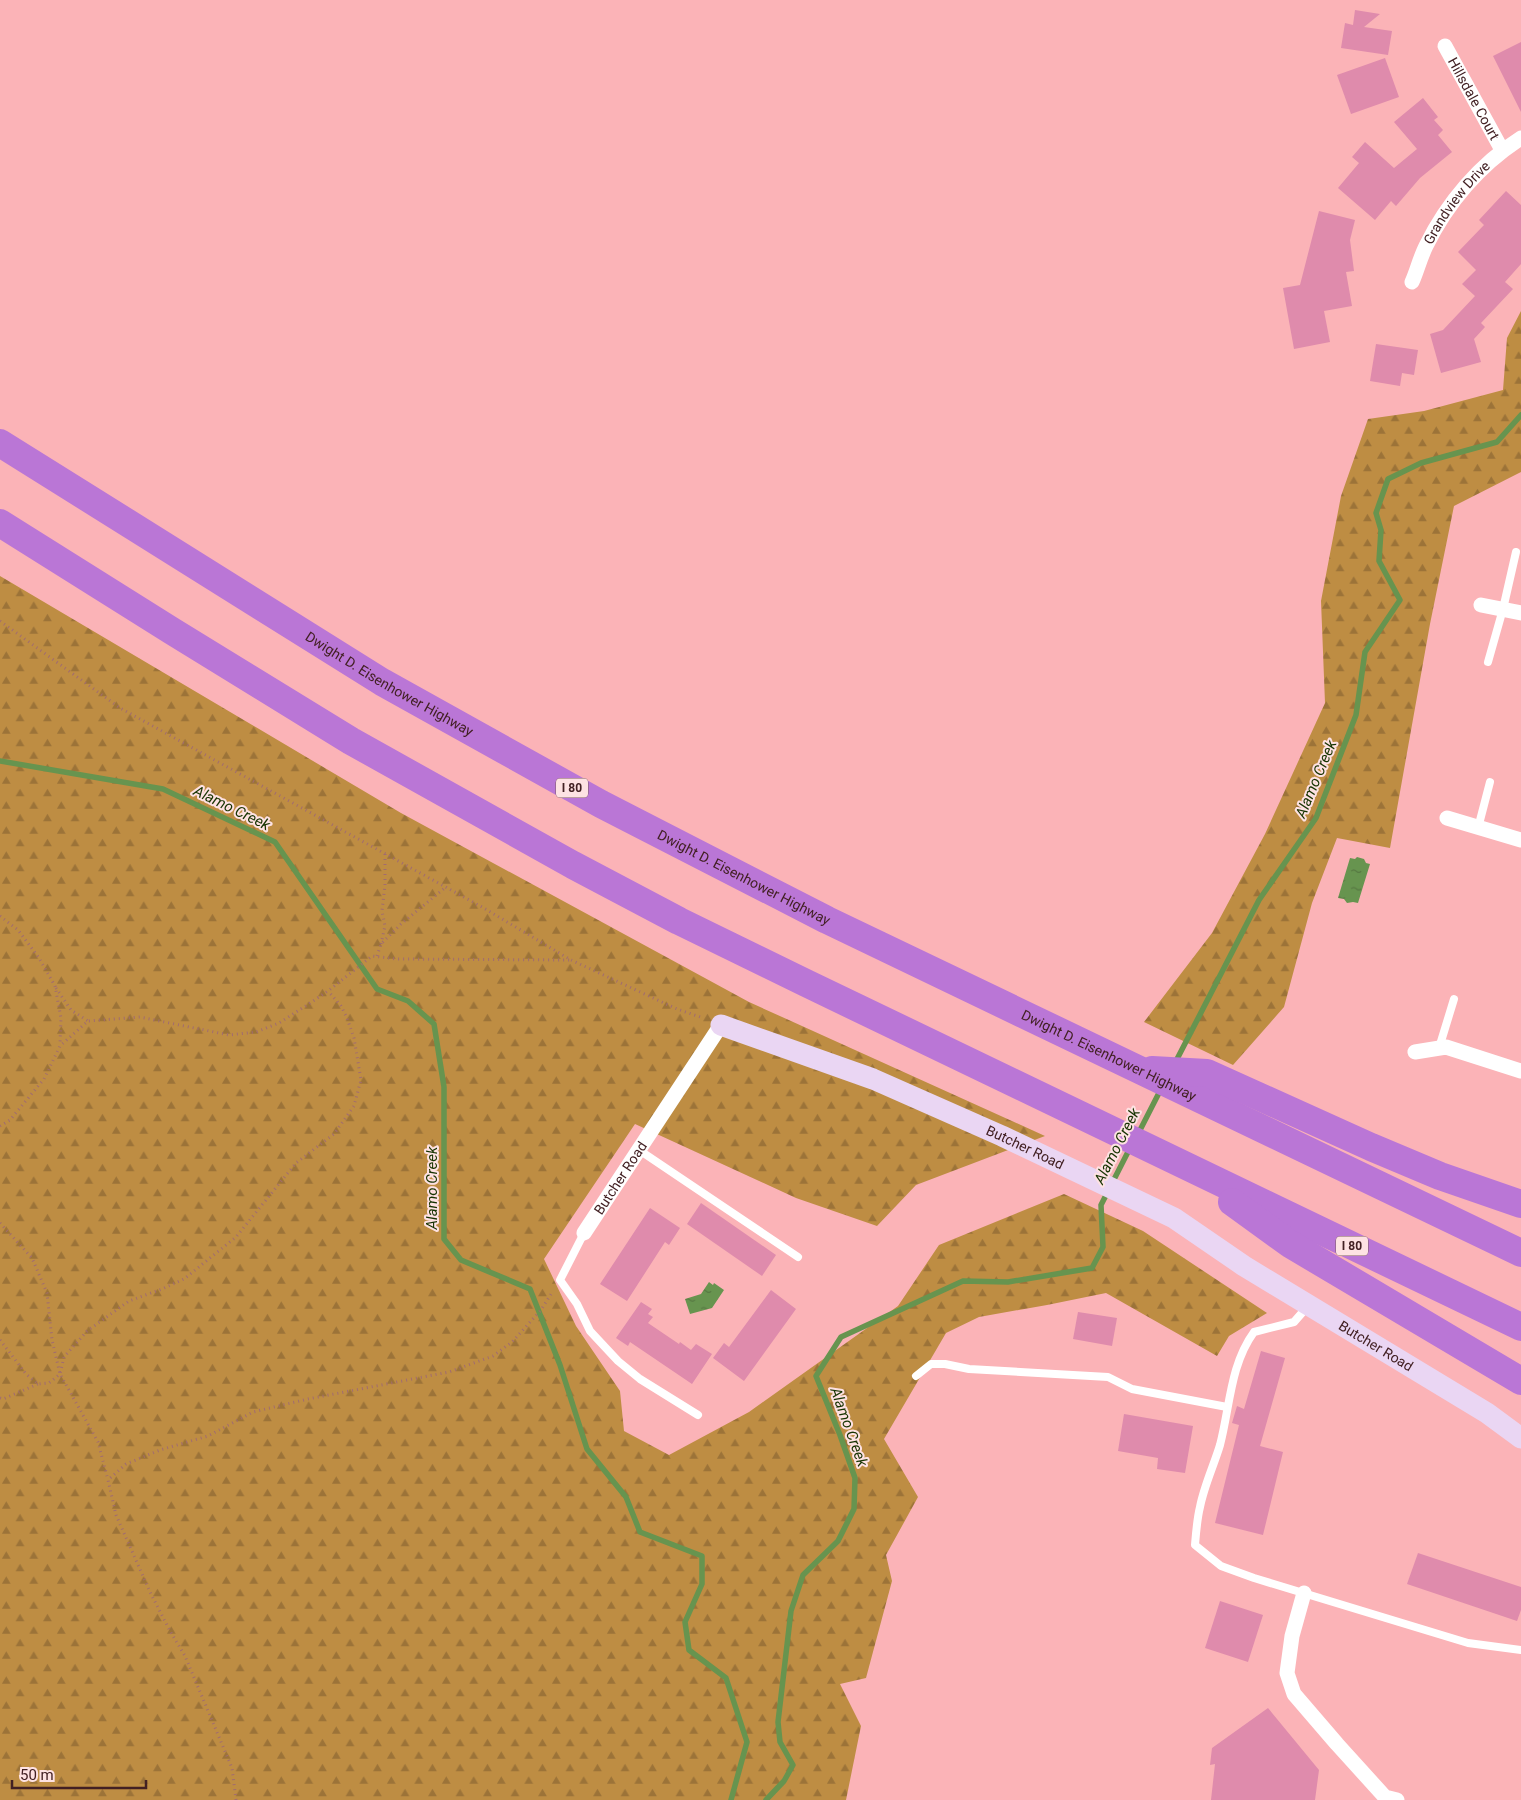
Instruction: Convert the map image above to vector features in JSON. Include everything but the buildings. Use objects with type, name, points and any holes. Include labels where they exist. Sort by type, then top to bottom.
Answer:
[{"type":"highway","points":[[0,433],[31,462]]},
{"type":"highway","name":"Dwight D. Eisenhower Highway","points":[[0,443],[382,682],[601,804],[827,920],[1138,1069],[1200,1085],[1521,1253]]},
{"type":"highway","name":"I 80","points":[[0,523],[172,632],[351,741],[573,865],[687,925],[1521,1327]]},
{"type":"highway","points":[[1200,1085],[1371,1147],[1440,1176],[1521,1204]]},
{"type":"highway","points":[[1172,1160],[1290,1244],[1521,1381]]},
{"type":"street","name":"Hillsdale Court","points":[[1445,46],[1502,150]]},
{"type":"street","name":"Grandview Drive","points":[[1412,282],[1425,247],[1450,205],[1478,173],[1502,150],[1521,138]]},
{"type":"street","points":[[1481,605],[1521,614]]},
{"type":"street","points":[[1446,818],[1521,840]]},
{"type":"street","name":"Butcher Road","points":[[584,1233],[721,1025],[873,1079],[1159,1210],[1174,1218],[1244,1266],[1487,1413],[1521,1438]]},
{"type":"street","points":[[1415,1052],[1446,1047],[1521,1070]]},
{"type":"street","points":[[1304,1593],[1292,1636],[1287,1673],[1294,1694],[1388,1799]]},
{"type":"lane","points":[[1488,662],[1516,552]]},
{"type":"lane","points":[[1478,828],[1490,782]]},
{"type":"lane","points":[[1439,1048],[1454,999]]},
{"type":"lane","points":[[639,1150],[798,1257]]},
{"type":"lane","points":[[584,1233],[560,1280],[577,1304],[590,1332],[618,1361],[640,1379],[698,1415]]},
{"type":"lane","points":[[1309,1304],[1294,1322],[1254,1332],[1244,1346],[1231,1388],[1220,1446],[1212,1465],[1200,1507],[1195,1545],[1221,1566],[1304,1593],[1468,1643],[1521,1650]]},
{"type":"lane","points":[[916,1376],[931,1364],[945,1364],[969,1369],[1108,1377],[1132,1389],[1227,1407]]},
{"type":"path","points":[[0,621],[120,708],[446,887],[571,960],[677,1008],[721,1025]]},
{"type":"path","points":[[381,944],[384,926],[382,911],[385,885],[385,854]]},
{"type":"path","points":[[0,916],[18,930],[39,958],[71,1010],[88,1021],[140,1018],[229,1035],[256,1032],[279,1022],[328,991],[374,956],[381,944],[401,924],[446,887]]},
{"type":"path","points":[[374,956],[397,959],[571,960]]},
{"type":"path","points":[[55,986],[61,1018],[60,1046]]},
{"type":"path","points":[[0,1398],[4,1399],[38,1384],[49,1383],[60,1374],[64,1356],[87,1331],[129,1301],[184,1279],[236,1238],[296,1163],[334,1134],[354,1106],[361,1080],[354,1038],[341,1006],[328,991]]},
{"type":"path","points":[[0,1126],[10,1120],[44,1079],[60,1046],[88,1021]]},
{"type":"path","points":[[0,1223],[32,1258],[47,1293],[52,1340],[60,1374],[98,1442],[116,1515],[150,1592],[185,1656],[232,1768],[236,1800]]},
{"type":"path","points":[[108,1480],[126,1464],[160,1450],[208,1436],[253,1412],[308,1399],[449,1372],[493,1356],[512,1342],[541,1310],[560,1280]]},
{"type":"path","points":[[0,1341],[26,1374],[38,1384]]},
{"type":"green space","points":[[1521,311],[1521,472],[1454,506],[1430,624],[1390,848],[1337,838],[1312,903],[1284,1007],[1233,1065],[1144,1022],[1212,933],[1265,834],[1325,703],[1321,601],[1341,496],[1368,419],[1424,411],[1503,390],[1507,338]]},
{"type":"green space","points":[[0,576],[401,813],[749,1002],[1045,1136],[916,1185],[877,1226],[796,1198],[635,1124],[544,1259],[576,1326],[620,1391],[624,1431],[669,1455],[749,1412],[898,1306],[939,1245],[1064,1194],[1143,1231],[1267,1313],[1229,1336],[1217,1356],[1106,1293],[979,1317],[946,1333],[884,1439],[918,1497],[886,1555],[892,1581],[866,1678],[840,1684],[861,1726],[846,1800],[0,1800]]},
{"type":"water","points":[[1357,857],[1364,859],[1366,863],[1370,864],[1358,903],[1347,903],[1344,899],[1338,898],[1350,858],[1355,859]]},
{"type":"water","points":[[709,1282],[724,1290],[712,1308],[690,1314],[685,1299],[701,1294]]},
{"type":"waterway","name":"Alamo Creek","points":[[1175,1063],[1259,900],[1316,818],[1356,715],[1365,652],[1400,600],[1379,561],[1381,530],[1376,513],[1388,479],[1421,463],[1497,442],[1521,415]]},
{"type":"waterway","name":"Alamo Creek","points":[[0,761],[163,789],[275,842],[377,989],[408,1001],[434,1024],[444,1087],[444,1239],[461,1260],[530,1289],[560,1365],[587,1449],[626,1497],[640,1532],[702,1556],[702,1584],[685,1622],[689,1650],[726,1678],[747,1742],[731,1800]]},
{"type":"waterway","name":"Alamo Creek","points":[[1138,1134],[1161,1089]]},
{"type":"waterway","name":"Alamo Creek","points":[[766,1800],[784,1781],[793,1765],[780,1742],[778,1722],[791,1611],[803,1575],[838,1541],[854,1509],[855,1478],[816,1376],[841,1337],[963,1281],[1008,1282],[1092,1268],[1103,1247],[1101,1205],[1131,1146]]}]
